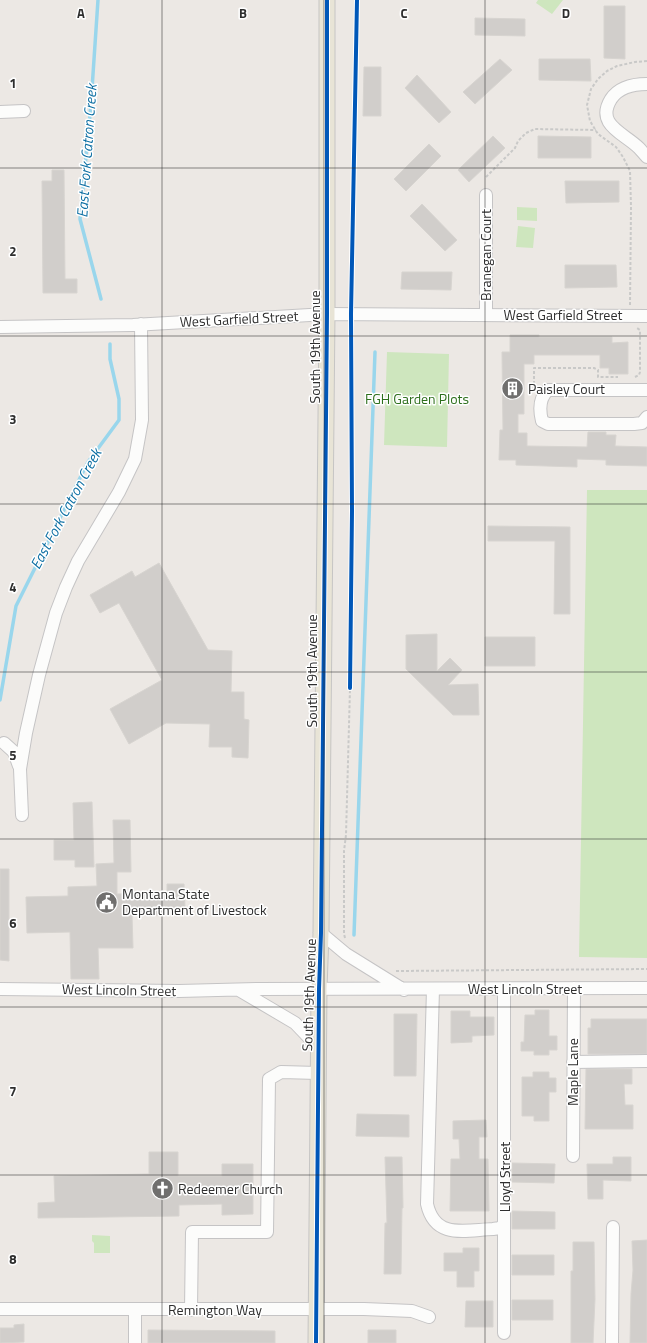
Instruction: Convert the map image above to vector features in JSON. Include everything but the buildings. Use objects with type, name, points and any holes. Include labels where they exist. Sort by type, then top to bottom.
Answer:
[{"type":"main road","name":"South 19th Avenue","points":[[316,1343],[318,1046],[322,933],[327,0]]},
{"type":"street","points":[[647,84],[627,86],[614,94],[608,104],[606,113],[608,121],[615,130],[639,148],[647,157]]},
{"type":"street","points":[[0,112],[24,112]]},
{"type":"street","name":"Branegan Court","points":[[486,195],[486,315]]},
{"type":"street","name":"West Garfield Street","points":[[0,327],[141,324],[326,314],[647,316]]},
{"type":"street","points":[[20,769],[26,733],[47,642],[66,587],[78,561],[119,492],[135,459],[142,420],[141,324]]},
{"type":"street","points":[[647,390],[548,390],[543,394],[540,412],[542,420],[548,424],[634,424],[642,422],[647,417]]},
{"type":"street","points":[[2,743],[26,733]]},
{"type":"street","points":[[2,743],[14,752],[19,761],[22,815]]},
{"type":"street","points":[[322,933],[346,954],[404,990]]},
{"type":"street","name":"Maple Lane","points":[[573,1156],[574,988]]},
{"type":"street","name":"West Lincoln Street","points":[[0,989],[178,991],[647,988]]},
{"type":"street","name":"Lloyd Street","points":[[433,989],[427,1204],[429,1214],[435,1222],[444,1229],[452,1231],[494,1230],[500,1228],[504,1224],[504,989]]},
{"type":"street","points":[[238,990],[295,1023],[318,1046]]},
{"type":"street","points":[[573,1062],[647,1062]]},
{"type":"street","points":[[191,1310],[192,1232],[267,1232],[269,1079],[281,1072],[318,1073]]},
{"type":"street","points":[[504,1224],[504,1333]]},
{"type":"street","points":[[612,1343],[613,1227]]},
{"type":"street","name":"Remington Way","points":[[0,1310],[316,1309],[412,1311],[429,1316]]},
{"type":"street","points":[[135,1310],[135,1343]]},
{"type":"path","points":[[635,306],[629,305],[631,207],[630,171],[616,147],[598,134],[590,121],[587,105],[591,89],[598,79],[607,71],[617,66],[647,61]]},
{"type":"path","points":[[486,178],[515,148],[518,141],[526,132],[534,129],[596,130]]},
{"type":"path","points":[[346,939],[344,934],[344,851],[346,835],[350,680]]},
{"type":"path","points":[[395,971],[647,969]]},
{"type":"green space","points":[[538,0],[563,0],[552,14],[536,3]]},
{"type":"green space","points":[[517,207],[537,208],[537,221],[517,220]]},
{"type":"green space","points":[[518,226],[535,228],[533,248],[516,247]]},
{"type":"green space","name":"FGH Garden Plots","points":[[387,352],[449,354],[447,447],[384,445]]},
{"type":"green space","points":[[587,490],[647,490],[647,958],[579,957]]},
{"type":"green space","points":[[92,1235],[110,1236],[110,1253],[94,1253]]},
{"type":"waterway","name":"East Fork Catron Creek","points":[[98,0],[91,104],[80,219],[101,299]]},
{"type":"waterway","name":"East Fork Catron Creek","points":[[0,700],[16,606],[88,462],[119,420],[119,399],[110,359],[110,344]]},
{"type":"waterway","points":[[354,935],[375,352]]},
{"type":"cycle path","points":[[316,1343],[327,314],[327,0]]},
{"type":"cycle path","points":[[350,688],[352,511],[351,314],[357,0]]},
{"type":"place","name":"Paisley Court","points":[[513,389]]},
{"type":"place","name":"Montana State Department of Livestock","points":[[106,902]]},
{"type":"place","name":"Redeemer Church","points":[[162,1189]]}]
